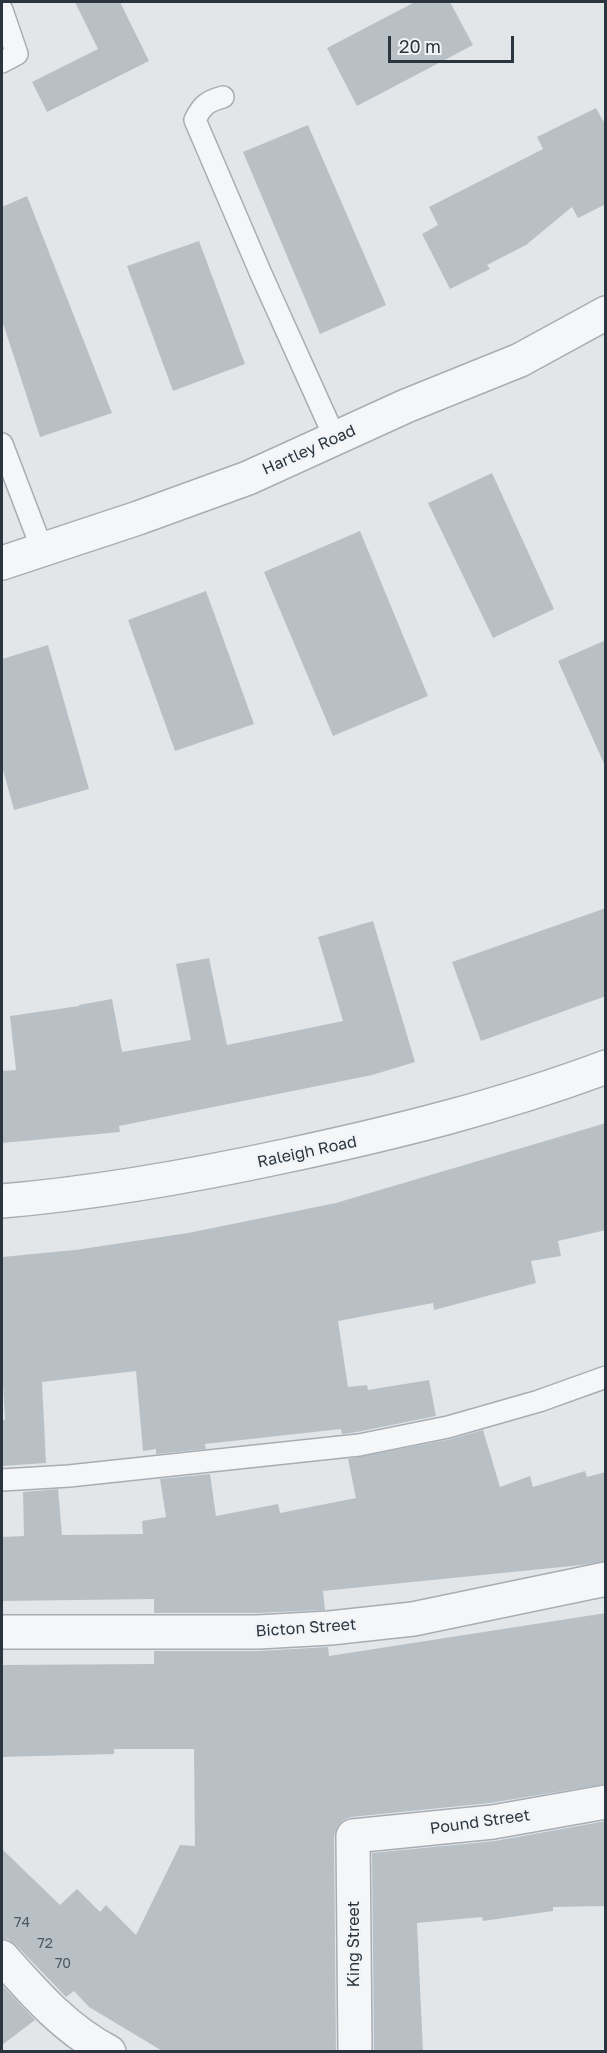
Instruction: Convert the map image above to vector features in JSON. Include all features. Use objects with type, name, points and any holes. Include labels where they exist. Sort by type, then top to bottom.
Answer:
[{"type":"street","name":"Hartley Road","points":[[2,563],[138,518],[248,478],[406,406],[520,360],[606,313]]},
{"type":"street","name":"Raleigh Road","points":[[2,1201],[201,1174],[384,1135],[563,1083],[606,1067]]},
{"type":"street","name":"Bicton Street","points":[[2,1632],[258,1632],[330,1628],[413,1619],[606,1579]]},
{"type":"street","name":"Pound Street","points":[[353,1836],[493,1822],[606,1802]]},
{"type":"street","name":"King Street","points":[[353,1836],[355,2052]]},
{"type":"street","points":[[2,1957],[38,1997],[74,2030],[109,2052]]},
{"type":"lane","points":[[2,10],[17,54],[2,62]]},
{"type":"lane","points":[[223,97],[208,101],[195,120],[335,438]]},
{"type":"lane","points":[[2,444],[42,549]]},
{"type":"lane","points":[[2,1480],[69,1476],[359,1445],[448,1427],[539,1401],[606,1377]]},
{"type":"building","points":[[75,2],[120,2],[149,61],[47,112],[32,82],[98,49]]},
{"type":"building","points":[[415,2],[450,2],[473,45],[357,106],[327,48]]},
{"type":"building","points":[[596,108],[606,126],[606,204],[578,218],[572,207],[526,245],[487,265],[490,269],[450,289],[422,234],[438,225],[429,207],[543,149],[537,137]]},
{"type":"building","points":[[308,125],[386,305],[320,334],[243,152]]},
{"type":"building","points":[[27,196],[112,413],[40,437],[2,320],[2,207]]},
{"type":"building","points":[[199,241],[245,364],[173,391],[127,266]]},
{"type":"building","points":[[492,473],[554,609],[493,638],[428,503]]},
{"type":"building","points":[[360,531],[428,696],[333,736],[264,572]]},
{"type":"building","points":[[206,591],[254,724],[175,751],[128,620]]},
{"type":"building","points":[[606,640],[606,768],[558,661]]},
{"type":"building","points":[[48,645],[89,789],[14,810],[2,766],[2,659]]},
{"type":"building","points":[[606,908],[606,996],[481,1041],[452,962]]},
{"type":"building","points":[[373,921],[415,1062],[372,1075],[119,1126],[120,1132],[2,1143],[2,1071],[16,1070],[10,1016],[112,999],[122,1052],[191,1040],[176,964],[209,958],[227,1045],[343,1021],[318,937]]},
{"type":"building","points":[[606,1123],[606,1230],[558,1241],[561,1256],[531,1261],[536,1283],[434,1310],[433,1303],[338,1321],[348,1387],[367,1385],[368,1390],[429,1380],[436,1416],[357,1432],[342,1434],[341,1429],[205,1444],[206,1449],[156,1454],[156,1449],[143,1451],[136,1371],[42,1382],[46,1463],[2,1466],[2,1420],[5,1420],[2,1364],[2,1257],[75,1250],[188,1233],[336,1203]]},
{"type":"building","points":[[483,1430],[500,1487],[530,1476],[533,1487],[585,1471],[587,1477],[606,1472],[606,1561],[323,1591],[325,1610],[257,1613],[154,1613],[154,1599],[2,1601],[2,1537],[24,1536],[23,1492],[58,1489],[62,1535],[143,1534],[142,1521],[166,1517],[160,1479],[210,1474],[216,1516],[278,1504],[280,1513],[356,1498],[348,1459],[451,1439]]},
{"type":"building","points":[[606,1613],[606,1784],[490,1803],[351,1817],[343,1820],[337,1827],[334,1836],[336,2052],[164,2052],[89,2007],[74,1991],[66,1997],[16,1945],[8,1939],[2,1939],[2,1849],[60,1905],[77,1889],[100,1912],[106,1905],[136,1935],[180,1845],[195,1846],[194,1749],[114,1749],[114,1754],[2,1757],[2,1665],[154,1664],[154,1651],[258,1651],[328,1647],[329,1656]]},
{"type":"building","points":[[606,1821],[606,1906],[553,1907],[553,1911],[483,1921],[482,1917],[417,1923],[423,2052],[374,2052],[372,1853],[495,1841]]},
{"type":"building","points":[[2,1985],[35,2020],[2,2045]]}]
